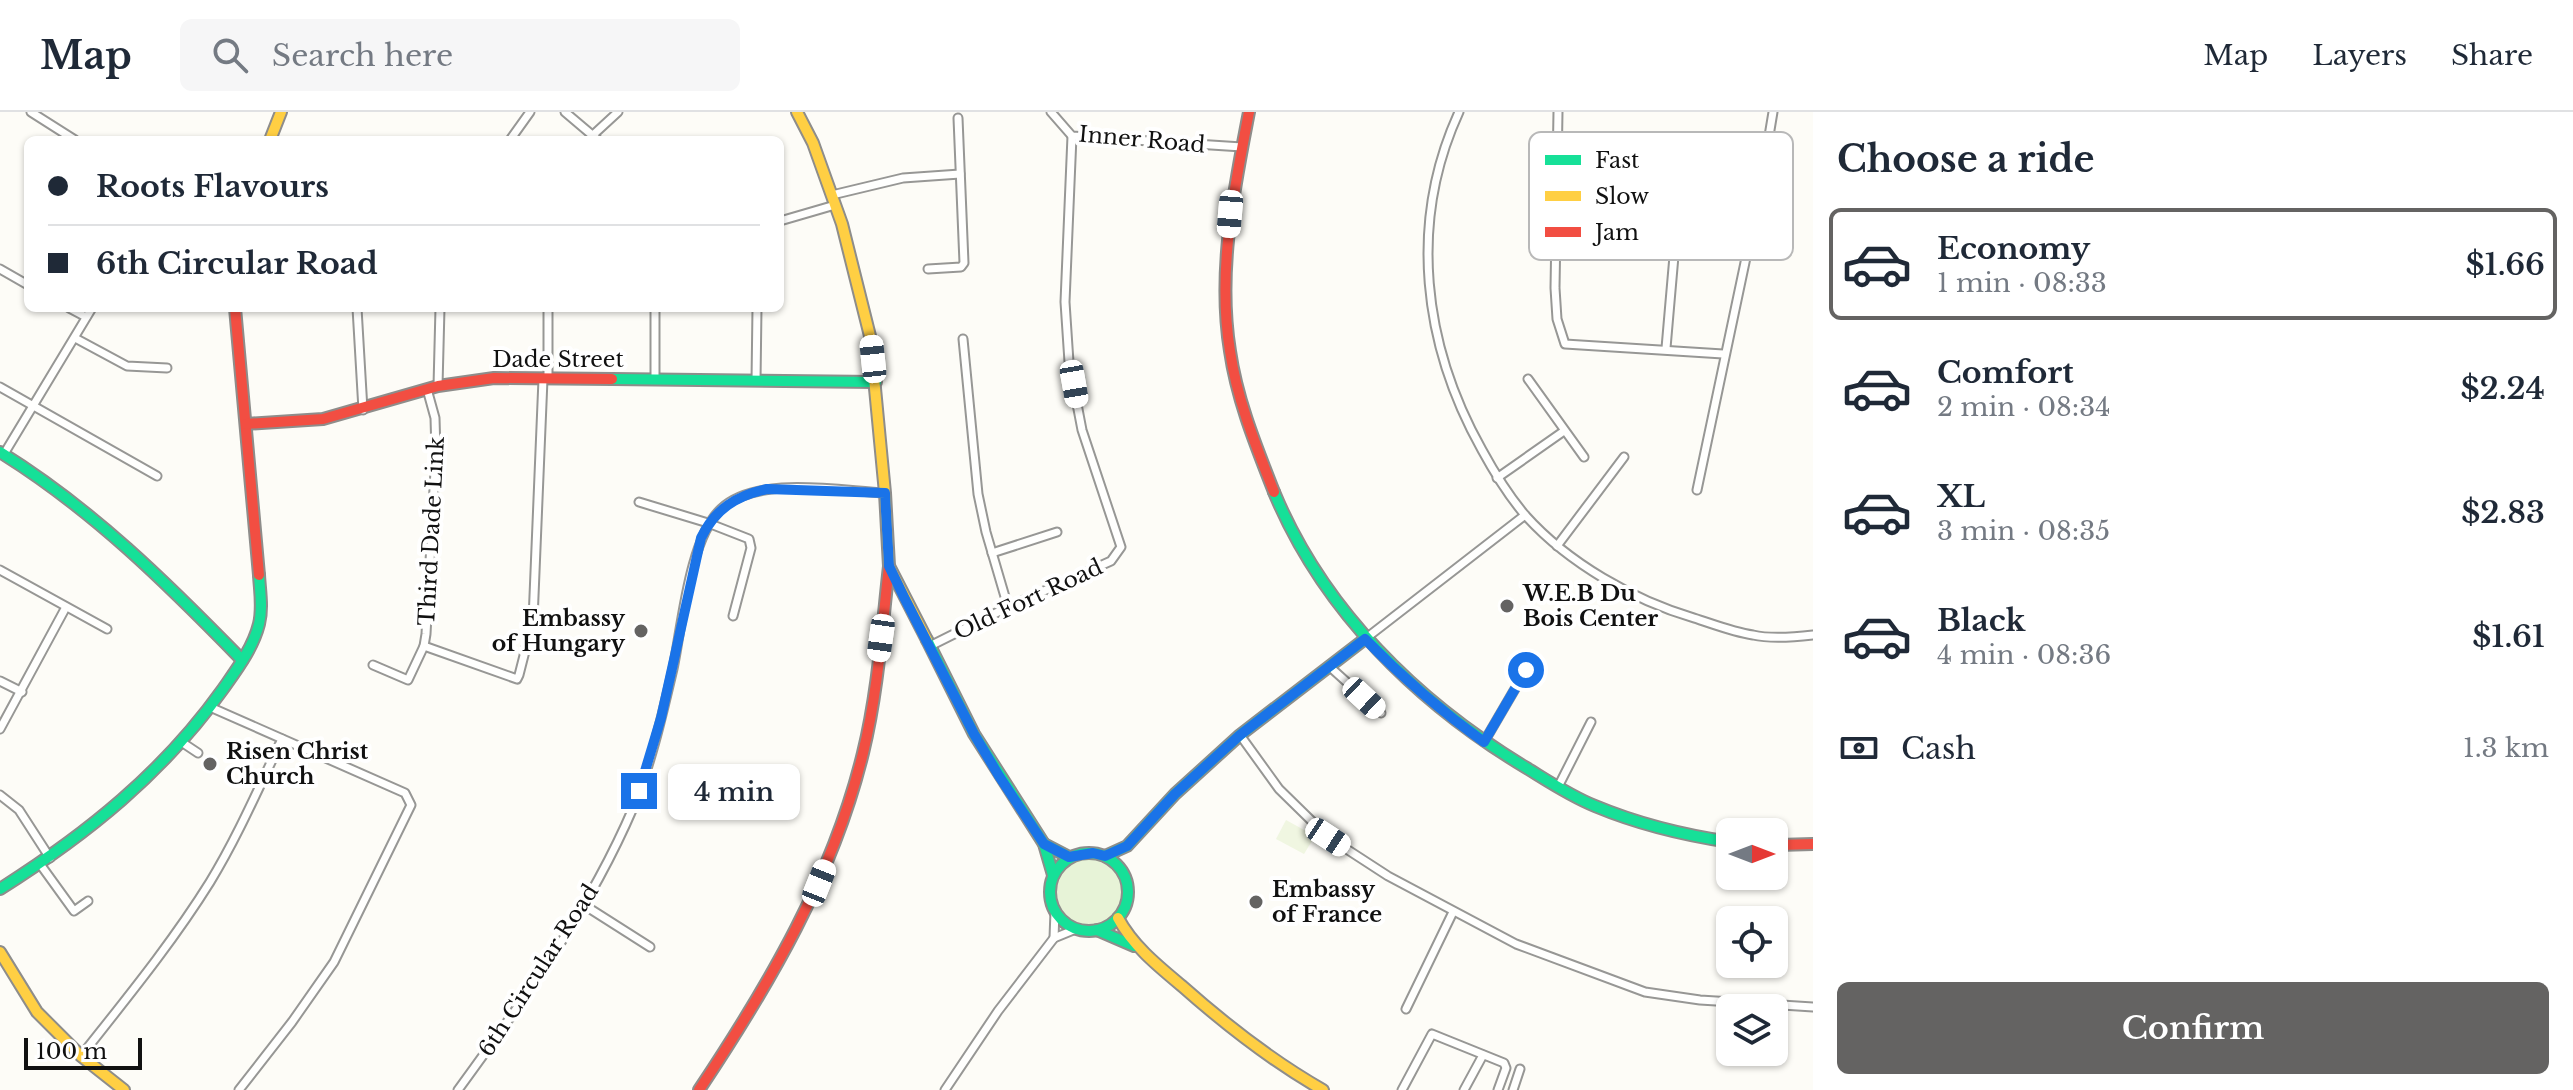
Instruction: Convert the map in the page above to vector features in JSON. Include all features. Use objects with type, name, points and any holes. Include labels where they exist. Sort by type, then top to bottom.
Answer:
[{"type":"street","points":[[31,112],[69,136]]},
{"type":"street","points":[[272,136],[281,112]]},
{"type":"street","points":[[513,136],[530,112]]},
{"type":"street","points":[[565,112],[594,136]]},
{"type":"street","points":[[596,136],[618,112]]},
{"type":"street","points":[[699,1090],[771,979],[826,867],[852,794],[865,741],[889,566],[870,336],[833,200],[813,143],[797,112]]},
{"type":"street","name":"Inner Road","points":[[1051,112],[1072,136],[1242,147]]},
{"type":"street","points":[[1249,112],[1230,214],[1225,264],[1229,346],[1243,411],[1269,484],[1299,546],[1333,599],[1365,639],[1404,680],[1484,742],[1573,796],[1635,820],[1716,840]]},
{"type":"street","points":[[1459,112],[1447,136],[1441,162],[1432,210],[1427,277],[1432,318],[1447,374],[1462,415],[1497,478],[1525,515],[1557,546],[1647,601],[1754,636],[1813,635]]},
{"type":"street","points":[[1558,112],[1558,132]]},
{"type":"street","points":[[1770,132],[1773,112]]},
{"type":"street","points":[[928,269],[961,267],[964,263],[958,118]]},
{"type":"street","name":"Old Fort Road","points":[[930,646],[1111,561],[1121,547],[1082,430],[1069,362],[1065,302],[1072,136]]},
{"type":"street","points":[[784,219],[903,178],[960,174]]},
{"type":"street","points":[[1555,260],[1557,319],[1565,344],[1723,354]]},
{"type":"street","points":[[1666,348],[1674,260]]},
{"type":"street","points":[[1697,490],[1744,260]]},
{"type":"street","points":[[0,269],[24,283]]},
{"type":"street","points":[[77,312],[86,317]]},
{"type":"street","points":[[89,312],[34,407],[2,453],[77,504],[152,567],[242,660]]},
{"type":"street","points":[[0,889],[45,861],[122,803],[183,743],[257,636],[261,619],[235,312]]},
{"type":"street","points":[[357,312],[363,410]]},
{"type":"street","name":"Third Dade Link","points":[[373,665],[408,680],[424,646],[430,604],[436,452],[433,387],[440,312]]},
{"type":"street","points":[[424,646],[517,679],[519,675],[533,620],[548,312]]},
{"type":"street","points":[[655,312],[655,379]]},
{"type":"street","points":[[756,381],[757,312]]},
{"type":"street","points":[[75,338],[127,366],[167,368]]},
{"type":"street","points":[[963,339],[978,494],[1008,607]]},
{"type":"street","name":"Dade Street","points":[[246,424],[323,419],[363,410],[433,387],[494,378],[876,382]]},
{"type":"street","points":[[1528,379],[1584,457]]},
{"type":"street","points":[[0,387],[157,476]]},
{"type":"street","points":[[1497,478],[1564,431]]},
{"type":"street","points":[[1557,546],[1624,457]]},
{"type":"street","points":[[708,523],[722,507],[738,498],[767,489],[885,493]]},
{"type":"street","points":[[639,502],[749,539],[751,548],[733,616]]},
{"type":"street","points":[[1105,856],[1127,846],[1175,794],[1240,735],[1525,515]]},
{"type":"street","name":"6th Circular Road","points":[[458,1090],[520,1005],[584,905],[632,810],[648,764],[673,668],[696,555],[708,523]]},
{"type":"street","points":[[992,553],[1057,532]]},
{"type":"street","points":[[889,566],[974,734],[1044,844],[1053,875],[1050,900],[1064,922],[1076,929]]},
{"type":"street","points":[[0,570],[107,629]]},
{"type":"street","points":[[0,729],[66,607]]},
{"type":"street","points":[[1330,667],[1381,713]]},
{"type":"street","points":[[1484,742],[1526,670]]},
{"type":"street","points":[[0,681],[22,692]]},
{"type":"street","points":[[210,707],[405,793],[411,800],[410,811],[334,962],[239,1090]]},
{"type":"street","points":[[1558,787],[1591,722]]},
{"type":"street","points":[[1240,735],[1279,789],[1328,837],[1388,876],[1516,944],[1645,992],[1700,1000],[1813,1007]]},
{"type":"street","points":[[81,1056],[144,976],[211,881],[282,739]]},
{"type":"street","points":[[183,743],[198,753]]},
{"type":"street","points":[[0,795],[19,810],[74,911],[88,901]]},
{"type":"street","points":[[1044,844],[1069,857],[1093,853],[1105,856],[1123,872]]},
{"type":"street","points":[[1788,845],[1813,844]]},
{"type":"street","points":[[1097,930],[1118,918],[1124,908],[1128,896],[1123,872],[1127,846]]},
{"type":"street","points":[[1053,875],[1069,857]]},
{"type":"street","points":[[584,905],[650,947]]},
{"type":"street","points":[[1054,938],[1055,911]]},
{"type":"street","points":[[1406,1009],[1453,912]]},
{"type":"street","points":[[1118,918],[1140,949],[1253,1045],[1323,1090]]},
{"type":"street","points":[[947,1089],[998,1011],[1054,938],[1076,929],[1097,930],[1140,949]]},
{"type":"street","points":[[0,952],[37,1012],[116,1088]]},
{"type":"street","points":[[1402,1090],[1432,1034],[1506,1066],[1498,1090]]},
{"type":"street","points":[[1464,1090],[1483,1055]]},
{"type":"street","points":[[1513,1090],[1520,1069]]},
{"type":"green space","points":[[1286,820],[1315,836],[1304,854],[1276,839]]},
{"type":"green space","points":[[1089,857],[1109,863],[1119,873],[1125,893],[1119,913],[1109,923],[1089,929],[1069,923],[1059,913],[1053,893],[1059,873],[1069,863]]},
{"type":"traffic: fast","points":[[612,379],[876,382]]},
{"type":"traffic: fast","points":[[0,452],[66,498],[127,548],[242,660]]},
{"type":"traffic: fast","points":[[1274,492],[1294,535],[1346,614],[1411,683],[1447,713],[1525,767],[1586,802],[1661,828],[1716,840]]},
{"type":"traffic: fast","points":[[0,889],[122,800],[200,719],[234,674],[253,641],[261,612],[259,575]]},
{"type":"traffic: fast","points":[[1105,856],[1127,846],[1175,794],[1240,735],[1365,639]]},
{"type":"traffic: fast","points":[[927,640],[974,734],[1044,844],[1053,875]]},
{"type":"traffic: fast","points":[[1044,844],[1069,857]]},
{"type":"traffic: fast","points":[[1089,853],[1104,856],[1117,864],[1125,877],[1128,892],[1125,907],[1117,920],[1104,928],[1089,931],[1074,928],[1061,920],[1053,907],[1050,892],[1053,877],[1061,864],[1074,856],[1089,853]]},
{"type":"traffic: fast","points":[[1097,930],[1134,946]]},
{"type":"traffic: slow","points":[[272,136],[281,112]]},
{"type":"traffic: slow","points":[[797,112],[813,143],[842,224],[870,336],[889,566],[927,640]]},
{"type":"traffic: slow","points":[[1118,918],[1147,955],[1215,1015],[1268,1055],[1323,1090]]},
{"type":"traffic: slow","points":[[0,952],[37,1012],[81,1056],[124,1090]]},
{"type":"traffic: jam","points":[[1249,112],[1229,231],[1226,321],[1237,387],[1274,492]]},
{"type":"traffic: jam","points":[[235,312],[259,575]]},
{"type":"traffic: jam","points":[[246,424],[323,419],[438,386],[494,378],[612,379]]},
{"type":"traffic: jam","points":[[699,1090],[774,970],[835,843],[868,730],[889,566]]},
{"type":"traffic: jam","points":[[1788,845],[1813,844]]},
{"type":"place","name":"W.E.B Du Bois Center","points":[[1507,606]]},
{"type":"place","name":"Embassy of Hungary","points":[[641,631]]},
{"type":"place","name":"Risen Christ Church","points":[[210,764]]},
{"type":"place","name":"Embassy of France","points":[[1256,902]]},
{"type":"route","points":[[639,791],[661,718],[701,538],[708,523],[722,507],[750,493],[767,489],[885,493],[889,566],[904,597],[999,776],[1044,844],[1069,857],[1081,853],[1105,856],[1127,846],[1175,794],[1240,735],[1365,639],[1404,680],[1484,742],[1526,670]]}]
